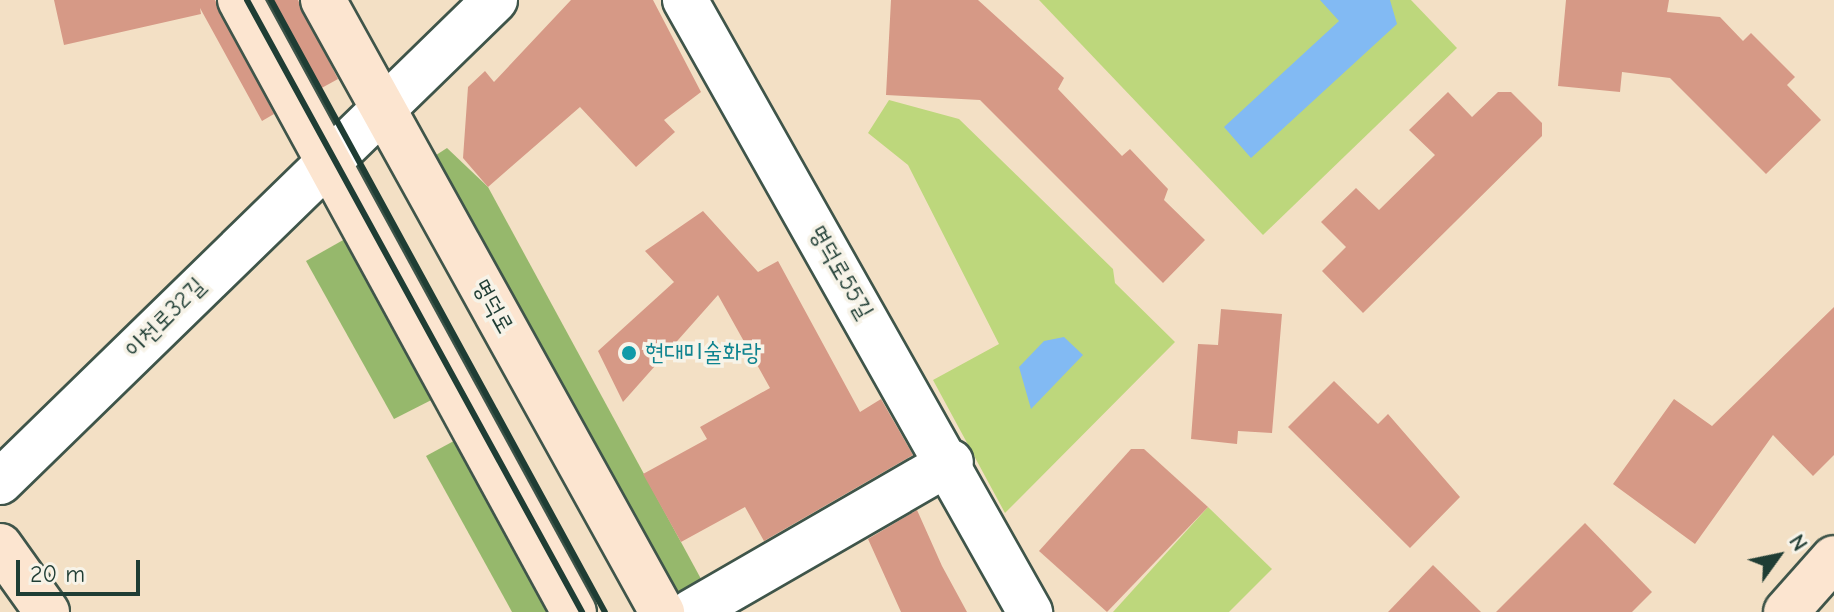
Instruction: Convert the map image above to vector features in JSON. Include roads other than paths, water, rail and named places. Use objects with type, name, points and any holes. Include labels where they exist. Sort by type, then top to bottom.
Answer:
[{"type":"main road","points":[[240,0],[329,153],[574,612]]},
{"type":"main road","name":"명덕로","points":[[323,0],[662,612]]},
{"type":"main road","points":[[0,546],[47,612]]},
{"type":"main road","points":[[1786,612],[1834,558]]},
{"type":"street","points":[[329,153],[495,0]]},
{"type":"street","name":"명덕로55길","points":[[685,0],[951,462],[997,544],[1030,612]]},
{"type":"street","name":"이천로32길","points":[[0,482],[329,153]]},
{"type":"street","points":[[691,612],[951,462]]},
{"type":"water","points":[[1320,0],[1390,0],[1397,24],[1251,158],[1224,127],[1339,21]]},
{"type":"water","points":[[1064,337],[1083,355],[1031,409],[1019,367],[1044,341]]},
{"type":"railway","points":[[247,0],[582,612]]},
{"type":"railway","points":[[271,0],[605,612]]},
{"type":"place","name":"현대미술화랑","points":[[629,353]]}]
